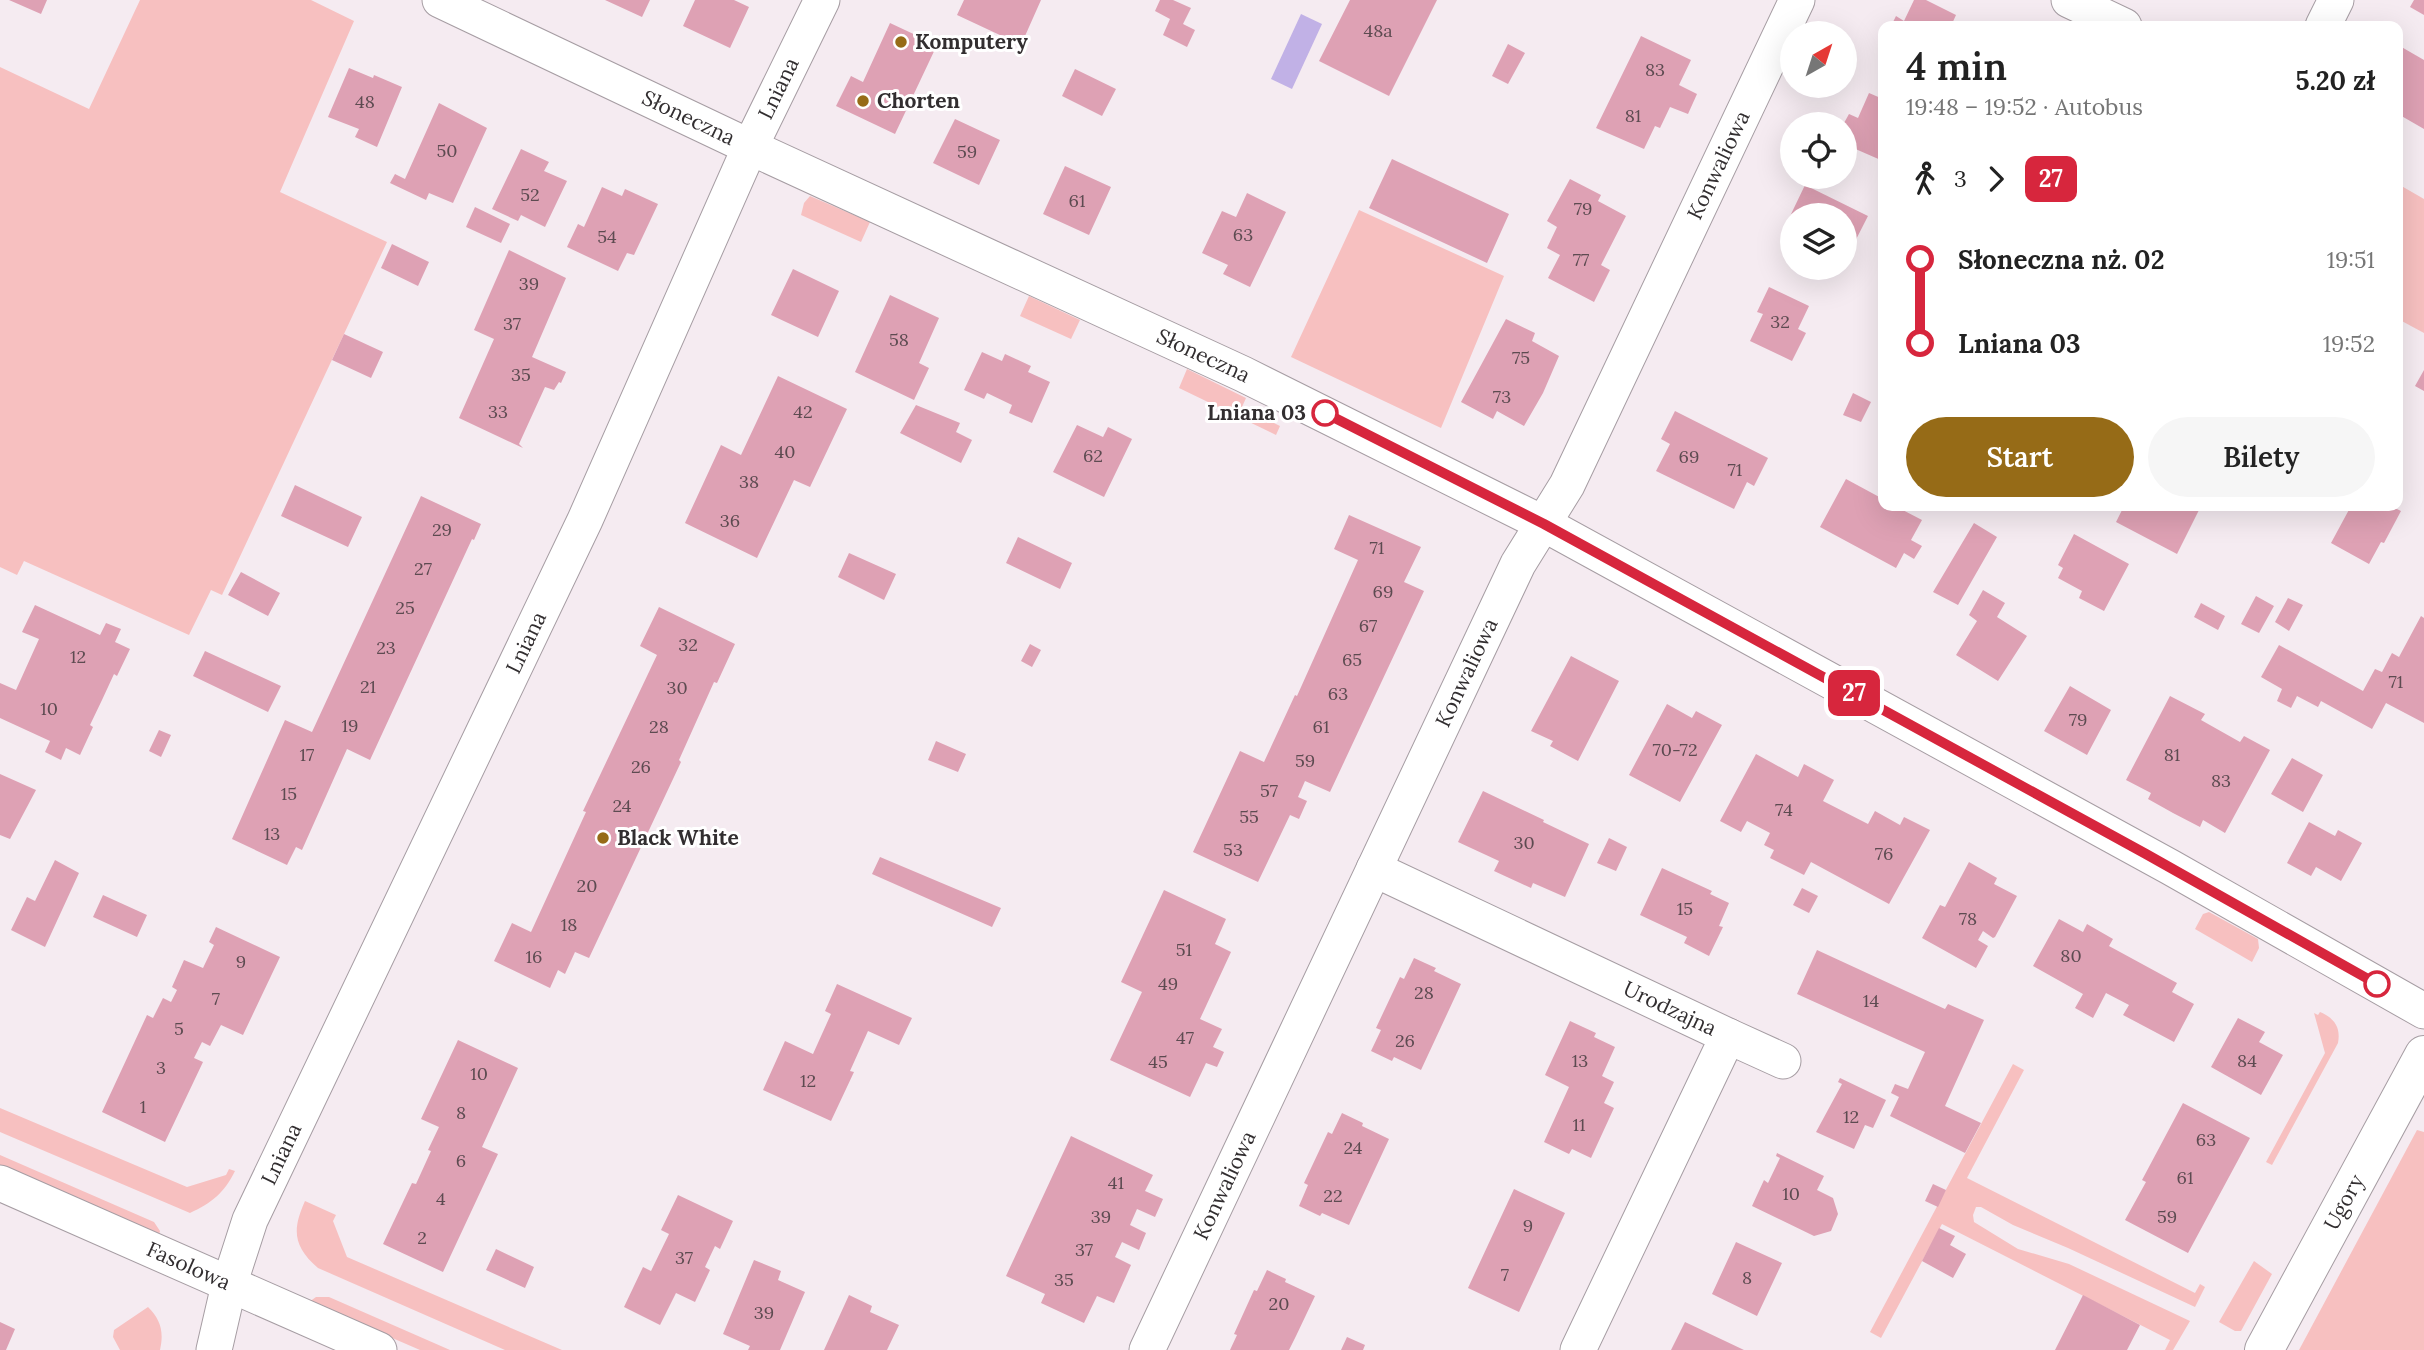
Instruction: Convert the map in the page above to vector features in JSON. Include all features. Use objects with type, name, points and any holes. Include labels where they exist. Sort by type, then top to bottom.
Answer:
[{"type":"street","name":"Słoneczna","points":[[440,0],[750,147],[1243,374],[1544,524],[2158,860],[2424,1011]]},
{"type":"street","name":"Lniana","points":[[214,1350],[229,1285],[250,1220],[585,520],[750,147],[822,0]]},
{"type":"street","name":"Konwaliowa","points":[[1147,1350],[1518,564],[1567,485],[1797,0]]},
{"type":"street","points":[[2069,0],[2113,21]]},
{"type":"street","points":[[2326,21],[2336,0]]},
{"type":"street","name":"Urodzajna","points":[[1374,869],[1728,1036],[1578,1350]]},
{"type":"street","points":[[1728,1036],[1783,1061]]},
{"type":"street","name":"Ugory","points":[[2263,1350],[2424,1055]]},
{"type":"street","name":"Fasolowa","points":[[0,1183],[379,1350]]},
{"type":"shaded area","points":[[140,0],[311,0],[354,21],[280,192],[387,242],[222,595],[211,590],[189,635],[24,561],[17,575],[0,567],[0,67],[89,109]]},
{"type":"shaded area","points":[[1301,14],[1322,24],[1292,89],[1271,79]]},
{"type":"shaded area","points":[[2403,187],[2424,199],[2424,333],[2403,322]]},
{"type":"shaded area","points":[[810,196],[870,222],[861,242],[801,215],[804,203]]},
{"type":"shaded area","points":[[1359,210],[1504,276],[1441,428],[1291,357]]},
{"type":"shaded area","points":[[1029,296],[1080,320],[1071,339],[1020,316]]},
{"type":"shaded area","points":[[1187,369],[1246,398],[1242,407],[1280,426],[1276,435],[1179,388]]},
{"type":"shaded area","points":[[2209,912],[2258,939],[2259,948],[2252,962],[2195,929],[2203,914]]},
{"type":"shaded area","points":[[2320,1012],[2335,1024],[2338,1043],[2272,1165],[2266,1162],[2325,1053],[2314,1013],[2318,1015]]},
{"type":"shaded area","points":[[2013,1064],[2024,1070],[1967,1178],[2195,1293],[2200,1284],[2205,1287],[2195,1307],[2013,1225],[1981,1207],[1976,1207],[1974,1222],[2018,1249],[2069,1264],[2190,1321],[2173,1350],[2165,1350],[2170,1340],[1942,1224],[1881,1338],[1870,1332]]},
{"type":"shaded area","points":[[0,1108],[187,1187],[226,1175],[229,1169],[235,1171],[217,1196],[190,1213],[0,1132]]},
{"type":"shaded area","points":[[2417,1130],[2424,1132],[2424,1350],[2299,1350]]},
{"type":"shaded area","points":[[0,1155],[154,1222],[160,1231],[159,1235],[0,1167]]},
{"type":"shaded area","points":[[305,1201],[336,1215],[333,1221],[347,1257],[562,1350],[505,1350],[318,1268],[299,1245],[297,1237],[298,1221]]},
{"type":"shaded area","points":[[2254,1261],[2272,1274],[2241,1331],[2235,1331],[2219,1322]]},
{"type":"shaded area","points":[[316,1297],[329,1297],[450,1350],[420,1350],[309,1302]]},
{"type":"shaded area","points":[[148,1307],[160,1327],[160,1350],[120,1350],[113,1337],[114,1330]]},
{"type":"building","points":[[9,0],[47,0],[41,14]]},
{"type":"building","points":[[605,0],[650,0],[642,17]]},
{"type":"building","points":[[695,0],[734,0],[749,7],[730,48],[683,26]]},
{"type":"building","points":[[964,0],[1041,0],[1021,45],[957,15]]},
{"type":"building","points":[[1160,0],[1173,0],[1191,8],[1183,24],[1195,30],[1187,47],[1163,35],[1170,19],[1155,11]]},
{"type":"building","points":[[1350,0],[1437,0],[1389,96],[1319,61]]},
{"type":"building","points":[[1914,0],[1926,0],[1956,15],[1953,21],[1904,21]]},
{"type":"building","points":[[2414,0],[2424,0],[2424,15],[2410,7]]},
{"type":"building","points":[[890,23],[937,45],[895,134],[836,106],[851,76],[863,82]]},
{"type":"building","points":[[1641,36],[1691,60],[1679,85],[1697,94],[1688,114],[1670,107],[1660,128],[1655,126],[1644,149],[1596,128]]},
{"type":"building","points":[[1508,44],[1525,53],[1508,84],[1492,76]]},
{"type":"building","points":[[2403,48],[2424,60],[2424,129],[2403,117]]},
{"type":"building","points":[[349,68],[402,87],[377,147],[355,137],[359,129],[328,117]]},
{"type":"building","points":[[1075,69],[1116,89],[1102,116],[1062,96]]},
{"type":"building","points":[[1869,93],[1878,97],[1878,159],[1857,150],[1857,118]]},
{"type":"building","points":[[439,103],[487,128],[453,203],[429,193],[426,200],[390,183],[395,174],[405,179]]},
{"type":"building","points":[[955,119],[1000,140],[979,185],[933,163]]},
{"type":"building","points":[[521,149],[549,162],[544,171],[567,181],[545,227],[521,215],[518,221],[492,209]]},
{"type":"building","points":[[1392,159],[1509,214],[1487,263],[1369,208]]},
{"type":"building","points":[[1065,166],[1111,187],[1089,235],[1043,214]]},
{"type":"building","points":[[1570,179],[1601,195],[1598,201],[1626,216],[1601,265],[1610,270],[1594,302],[1548,278],[1560,255],[1547,248],[1557,227],[1547,221]]},
{"type":"building","points":[[602,187],[622,196],[625,189],[658,204],[634,255],[627,253],[618,271],[567,247],[578,224],[584,227]]},
{"type":"building","points":[[1803,189],[1813,189],[1842,203],[1796,203]]},
{"type":"building","points":[[1247,193],[1286,212],[1250,287],[1223,274],[1228,265],[1202,253],[1222,211],[1236,217]]},
{"type":"building","points":[[475,207],[510,224],[501,243],[466,227]]},
{"type":"building","points":[[1857,211],[1868,216],[1857,238]]},
{"type":"building","points":[[392,244],[429,262],[418,286],[381,268]]},
{"type":"building","points":[[509,250],[566,278],[532,357],[566,372],[554,390],[545,387],[519,444],[523,448],[459,418],[494,339],[474,330]]},
{"type":"building","points":[[793,269],[839,291],[818,337],[771,315]]},
{"type":"building","points":[[1769,287],[1809,306],[1798,329],[1806,333],[1792,361],[1750,341],[1763,314],[1757,312]]},
{"type":"building","points":[[890,295],[939,318],[919,363],[929,368],[914,400],[855,372]]},
{"type":"building","points":[[1506,319],[1535,333],[1532,341],[1559,356],[1543,393],[1524,426],[1497,411],[1493,419],[1461,402]]},
{"type":"building","points":[[344,334],[383,352],[371,378],[332,360]]},
{"type":"building","points":[[982,352],[1002,361],[1005,354],[1031,366],[1028,372],[1050,382],[1032,423],[1009,413],[1012,405],[987,393],[984,399],[964,390]]},
{"type":"building","points":[[2424,370],[2424,391],[2415,386]]},
{"type":"building","points":[[778,376],[847,409],[810,487],[794,480],[757,558],[685,523],[721,445],[741,455]]},
{"type":"building","points":[[1853,393],[1871,402],[1861,422],[1843,415]]},
{"type":"building","points":[[916,405],[960,423],[956,432],[972,440],[961,463],[900,433]]},
{"type":"building","points":[[1675,411],[1768,458],[1754,486],[1747,482],[1734,509],[1656,471],[1670,444],[1661,439]]},
{"type":"building","points":[[1077,425],[1103,437],[1108,427],[1132,439],[1104,497],[1053,472]]},
{"type":"building","points":[[1846,479],[1878,496],[1878,511],[1905,511],[1922,520],[1911,540],[1922,546],[1914,559],[1904,553],[1896,568],[1820,527]]},
{"type":"building","points":[[295,485],[362,517],[348,547],[281,516]]},
{"type":"building","points":[[421,496],[481,524],[370,760],[347,749],[302,850],[296,847],[287,865],[232,839],[285,720],[312,732]]},
{"type":"building","points":[[2122,511],[2198,511],[2177,554],[2116,522]]},
{"type":"building","points":[[2348,511],[2401,511],[2369,564],[2331,543]]},
{"type":"building","points":[[1349,515],[1421,547],[1404,582],[1424,591],[1330,792],[1305,781],[1298,797],[1307,801],[1299,819],[1290,815],[1258,882],[1193,852],[1240,751],[1264,762],[1295,695],[1297,696],[1358,560],[1334,549]]},
{"type":"building","points":[[1974,523],[1997,537],[1958,605],[1933,592]]},
{"type":"building","points":[[2074,534],[2129,564],[2104,611],[2079,598],[2082,591],[2058,578],[2063,568],[2058,565]]},
{"type":"building","points":[[1018,537],[1072,563],[1060,589],[1006,563]]},
{"type":"building","points":[[849,553],[896,574],[884,600],[838,577]]},
{"type":"building","points":[[241,572],[280,593],[268,616],[228,595]]},
{"type":"building","points":[[1983,590],[2005,603],[1997,617],[2027,636],[1998,681],[1956,655],[1977,621],[1969,615]]},
{"type":"building","points":[[2256,596],[2274,606],[2259,633],[2241,624]]},
{"type":"building","points":[[2288,598],[2303,605],[2289,631],[2275,622]]},
{"type":"building","points":[[2201,603],[2225,616],[2218,630],[2194,617]]},
{"type":"building","points":[[35,605],[100,635],[106,623],[121,629],[115,642],[130,649],[117,676],[114,674],[90,725],[93,727],[80,755],[66,748],[61,760],[45,752],[50,741],[0,718],[0,683],[16,690],[39,639],[22,632]]},
{"type":"building","points":[[659,607],[735,644],[717,683],[714,682],[679,760],[681,762],[589,958],[575,952],[565,974],[558,970],[550,988],[494,961],[512,923],[531,932],[586,812],[583,811],[657,655],[640,646]]},
{"type":"building","points":[[2421,616],[2424,618],[2424,723],[2386,703],[2372,729],[2321,701],[2318,707],[2297,696],[2291,708],[2277,701],[2282,689],[2261,677],[2279,645],[2363,691],[2375,669],[2382,672],[2392,653],[2399,657]]},
{"type":"building","points":[[1030,644],[1041,650],[1032,667],[1021,661]]},
{"type":"building","points":[[205,651],[281,686],[268,712],[193,676]]},
{"type":"building","points":[[1571,656],[1619,681],[1578,761],[1550,746],[1553,741],[1531,731]]},
{"type":"building","points":[[2070,686],[2111,710],[2087,755],[2044,731]]},
{"type":"building","points":[[2170,696],[2205,714],[2201,720],[2240,742],[2244,736],[2270,750],[2225,833],[2203,820],[2200,827],[2173,813],[2148,799],[2151,793],[2126,780]]},
{"type":"building","points":[[1667,704],[1692,718],[1696,711],[1722,725],[1680,802],[1629,775]]},
{"type":"building","points":[[159,730],[171,735],[161,757],[149,751]]},
{"type":"building","points":[[936,741],[966,754],[958,772],[928,760]]},
{"type":"building","points":[[1756,754],[1798,777],[1804,764],[1834,780],[1823,801],[1868,824],[1875,811],[1900,825],[1904,817],[1930,830],[1889,904],[1811,862],[1804,875],[1770,858],[1774,850],[1764,845],[1770,833],[1747,821],[1741,832],[1720,821]]},
{"type":"building","points":[[2292,758],[2323,775],[2303,812],[2271,794]]},
{"type":"building","points":[[0,774],[36,790],[10,839],[0,835]]},
{"type":"building","points":[[1483,791],[1589,844],[1565,897],[1533,883],[1531,888],[1494,871],[1499,861],[1458,842]]},
{"type":"building","points":[[2309,822],[2335,836],[2338,830],[2362,843],[2341,881],[2316,867],[2311,876],[2287,863]]},
{"type":"building","points":[[1609,838],[1627,847],[1616,871],[1597,863]]},
{"type":"building","points":[[880,857],[1001,908],[992,927],[872,874]]},
{"type":"building","points":[[55,860],[79,873],[45,947],[11,930],[27,897],[35,901]]},
{"type":"building","points":[[1969,862],[1997,878],[1994,884],[2017,896],[1995,937],[1983,931],[1978,940],[1988,946],[1976,968],[1922,938],[1940,905],[1945,907]]},
{"type":"building","points":[[1662,868],[1712,891],[1710,894],[1729,903],[1719,926],[1723,927],[1709,956],[1684,943],[1687,937],[1640,915]]},
{"type":"building","points":[[1802,888],[1818,896],[1809,913],[1793,905]]},
{"type":"building","points":[[1164,890],[1226,919],[1215,944],[1231,952],[1200,1019],[1222,1029],[1213,1047],[1224,1052],[1217,1067],[1206,1063],[1190,1097],[1110,1060],[1142,992],[1121,982]]},
{"type":"building","points":[[103,895],[147,915],[137,937],[93,917]]},
{"type":"building","points":[[2059,919],[2083,932],[2087,924],[2113,939],[2109,946],[2177,983],[2172,992],[2194,1004],[2174,1042],[2123,1015],[2129,1005],[2106,993],[2093,1018],[2075,1008],[2083,994],[2033,966]]},
{"type":"building","points":[[216,927],[280,957],[243,1035],[221,1025],[210,1046],[202,1042],[194,1058],[203,1062],[165,1142],[102,1112],[147,1015],[153,1018],[163,998],[171,1002],[177,990],[172,987],[184,960],[203,968],[214,945],[209,942]]},
{"type":"building","points":[[1817,950],[1945,1009],[1948,1004],[1984,1020],[1945,1106],[1981,1123],[1965,1153],[1890,1116],[1899,1097],[1891,1093],[1895,1084],[1908,1089],[1925,1052],[1797,994]]},
{"type":"building","points":[[1414,958],[1461,984],[1421,1070],[1394,1057],[1392,1061],[1371,1051],[1381,1030],[1376,1028],[1400,977],[1404,979]]},
{"type":"building","points":[[837,984],[912,1018],[899,1045],[868,1031],[850,1071],[854,1072],[831,1121],[763,1090],[785,1041],[813,1054],[831,1014],[825,1011]]},
{"type":"building","points":[[2238,1018],[2265,1032],[2259,1042],[2283,1055],[2261,1095],[2211,1067]]},
{"type":"building","points":[[1570,1021],[1596,1033],[1594,1037],[1615,1047],[1602,1076],[1614,1082],[1604,1103],[1614,1108],[1591,1158],[1572,1149],[1569,1154],[1544,1142],[1569,1087],[1545,1075]]},
{"type":"building","points":[[458,1040],[518,1068],[482,1147],[498,1154],[443,1272],[383,1244],[412,1183],[416,1184],[431,1151],[428,1150],[439,1127],[421,1119]]},
{"type":"building","points":[[1840,1078],[1886,1100],[1873,1128],[1865,1125],[1854,1149],[1816,1132],[1842,1084],[1838,1082]]},
{"type":"building","points":[[2183,1103],[2250,1138],[2188,1253],[2125,1220],[2146,1182],[2142,1180]]},
{"type":"building","points":[[1342,1113],[1389,1139],[1349,1225],[1299,1206],[1308,1185],[1304,1183],[1328,1132],[1332,1134]]},
{"type":"building","points":[[1071,1136],[1153,1175],[1145,1191],[1163,1199],[1155,1217],[1137,1209],[1130,1225],[1146,1233],[1139,1250],[1122,1242],[1115,1257],[1131,1265],[1114,1303],[1097,1296],[1084,1323],[1041,1303],[1045,1294],[1006,1276]]},
{"type":"building","points":[[1777,1153],[1824,1176],[1817,1190],[1833,1198],[1838,1214],[1831,1231],[1814,1236],[1752,1206],[1764,1180],[1768,1183],[1780,1158],[1776,1156]]},
{"type":"building","points":[[1933,1184],[1946,1190],[1938,1207],[1925,1201]]},
{"type":"building","points":[[1514,1189],[1565,1213],[1519,1312],[1468,1288]]},
{"type":"building","points":[[678,1195],[733,1221],[720,1249],[715,1246],[705,1267],[710,1270],[695,1302],[676,1293],[660,1325],[624,1307],[643,1267],[651,1271],[669,1234],[661,1230]]},
{"type":"building","points":[[1939,1228],[1955,1236],[1950,1245],[1966,1254],[1953,1278],[1922,1261]]},
{"type":"building","points":[[1736,1242],[1782,1263],[1757,1316],[1712,1294]]},
{"type":"building","points":[[496,1249],[534,1267],[525,1288],[486,1270]]},
{"type":"building","points":[[754,1260],[781,1271],[778,1280],[805,1292],[780,1350],[748,1350],[750,1346],[723,1334]]},
{"type":"building","points":[[1267,1270],[1315,1296],[1289,1350],[1230,1350],[1237,1335],[1234,1334],[1254,1290],[1257,1291]]},
{"type":"building","points":[[849,1295],[872,1306],[870,1312],[899,1325],[887,1350],[824,1350]]},
{"type":"building","points":[[2083,1295],[2140,1325],[2127,1350],[2055,1350]]},
{"type":"building","points":[[0,1322],[15,1329],[6,1350],[0,1350]]},
{"type":"building","points":[[1685,1322],[1744,1350],[1671,1350]]},
{"type":"building","points":[[1347,1337],[1365,1345],[1363,1350],[1341,1350]]},
{"type":"bus line","name":"27","points":[[1325,413],[1544,524],[2146,854],[2377,984]]},
{"type":"place","name":"Komputery","points":[[901,42]]},
{"type":"place","name":"Chorten","points":[[863,101]]},
{"type":"place","name":"Lniana 03","points":[[1325,413]]},
{"type":"place","name":"Black White","points":[[603,838]]}]
